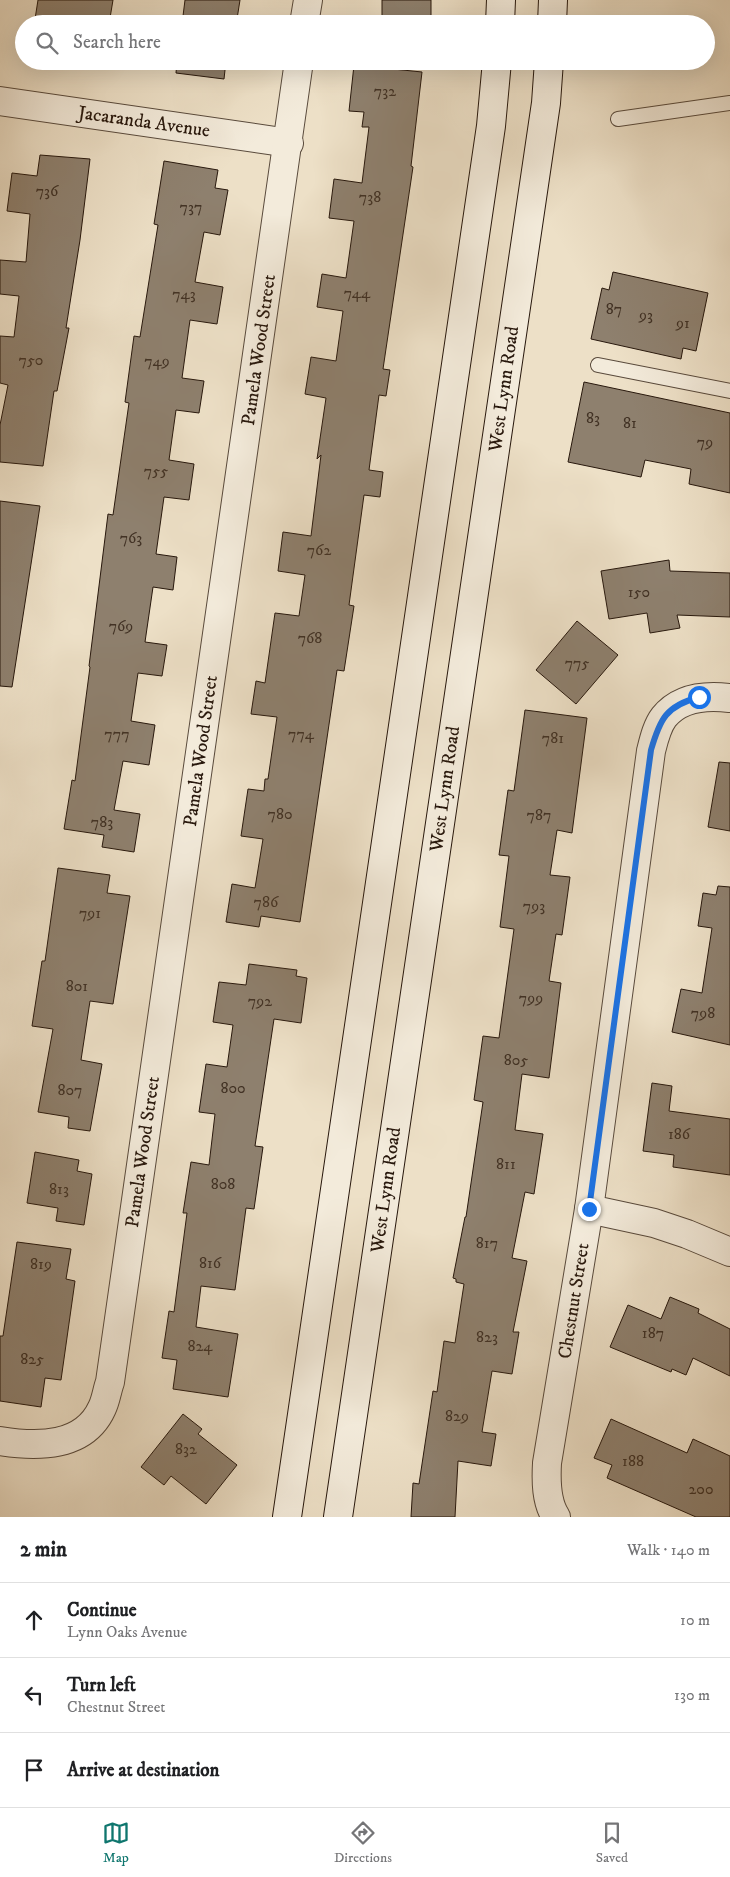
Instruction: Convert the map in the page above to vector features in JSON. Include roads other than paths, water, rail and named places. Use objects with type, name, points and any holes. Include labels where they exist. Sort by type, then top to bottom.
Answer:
[{"type":"main road","points":[[306,15],[308,0]]},
{"type":"main road","points":[[500,15],[501,0]]},
{"type":"main road","points":[[552,15],[553,0]]},
{"type":"main road","name":"Pamela Wood Street","points":[[0,1441],[40,1445],[60,1442],[82,1432],[95,1420],[102,1408],[110,1382],[299,70]]},
{"type":"main road","points":[[287,1517],[489,136],[496,70]]},
{"type":"main road","name":"West Lynn Road","points":[[338,1517],[546,103],[548,70]]},
{"type":"main road","name":"Jacaranda Avenue","points":[[0,101],[288,143]]},
{"type":"main road","name":"Chestnut Street","points":[[554,1514],[546,1480],[547,1463],[589,1209],[651,750],[657,730],[664,718],[684,701],[699,697],[730,698]]},
{"type":"main road","points":[[589,1209],[654,1223],[730,1252]]},
{"type":"lane","points":[[618,119],[730,103]]},
{"type":"lane","points":[[598,365],[730,391]]}]
